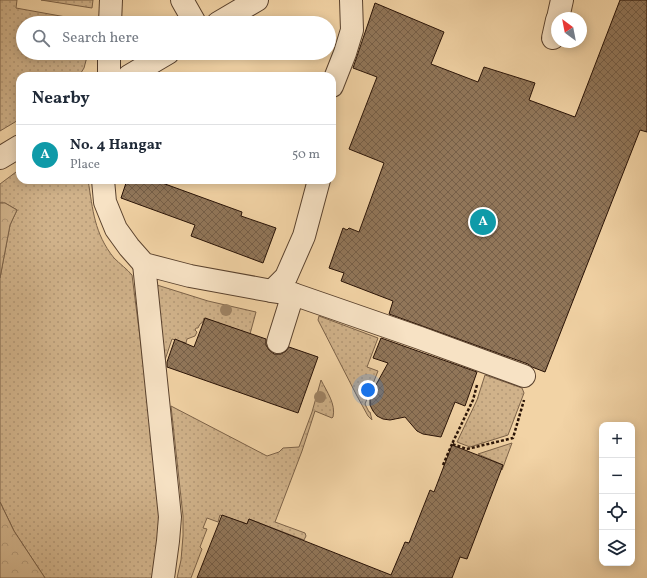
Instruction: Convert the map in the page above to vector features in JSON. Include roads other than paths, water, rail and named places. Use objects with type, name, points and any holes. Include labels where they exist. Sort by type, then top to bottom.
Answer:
[{"type":"street","points":[[110,16],[111,0]]},
{"type":"street","points":[[182,0],[192,16]]},
{"type":"street","points":[[230,16],[257,0]]},
{"type":"street","points":[[336,76],[352,30],[351,0]]},
{"type":"street","points":[[559,12],[562,0]]},
{"type":"street","points":[[109,60],[109,72]]},
{"type":"street","points":[[136,72],[156,60]]},
{"type":"street","points":[[0,158],[16,148]]},
{"type":"street","points":[[103,184],[105,202],[116,229],[144,264],[190,276],[293,294],[420,338],[524,386]]},
{"type":"street","points":[[272,291],[286,277],[304,236],[318,184]]},
{"type":"street","points":[[144,264],[170,517],[163,578]]},
{"type":"street","points":[[278,342],[293,294]]},
{"type":"place","name":"No. 4 Hangar","points":[[483,222]]}]
